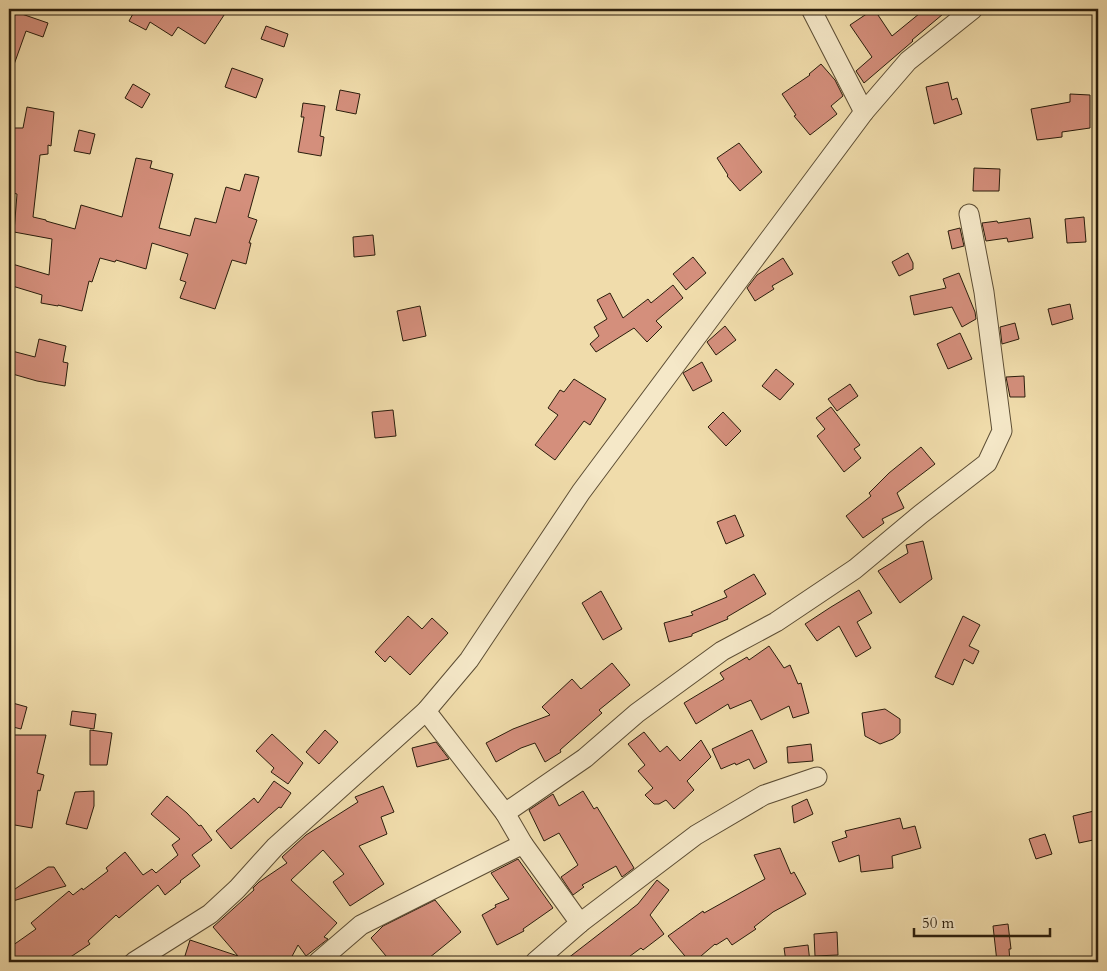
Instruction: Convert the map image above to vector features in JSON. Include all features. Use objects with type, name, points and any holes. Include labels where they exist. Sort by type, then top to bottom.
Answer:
[{"type":"street","points":[[811,9],[864,112]]},
{"type":"street","points":[[134,962],[210,914],[237,889],[275,847],[426,711],[469,660],[581,492],[864,112],[908,61],[973,9]]},
{"type":"street","points":[[505,813],[585,758],[637,713],[722,651],[776,622],[855,569],[921,514],[987,463],[1002,431],[984,292],[969,214]]},
{"type":"street","points":[[426,711],[505,813],[523,844],[580,923]]},
{"type":"street","points":[[535,962],[580,923],[696,835],[764,795],[817,777]]},
{"type":"street","points":[[318,962],[362,925],[523,844]]},
{"type":"building","points":[[128,9],[228,9],[205,44],[178,27],[172,36],[150,22],[146,30],[129,21],[134,12]]},
{"type":"building","points":[[874,9],[892,36],[925,9],[949,9],[864,83],[856,71],[872,57],[850,25]]},
{"type":"building","points":[[16,12],[48,23],[43,37],[26,31],[11,73],[9,73],[9,31]]},
{"type":"building","points":[[266,26],[288,34],[284,47],[261,39]]},
{"type":"building","points":[[821,64],[835,80],[843,96],[831,106],[837,114],[810,135],[794,116],[796,115],[782,94],[810,75]]},
{"type":"building","points":[[232,68],[263,79],[256,98],[225,87]]},
{"type":"building","points":[[948,82],[952,100],[957,98],[962,114],[934,124],[926,87]]},
{"type":"building","points":[[133,84],[150,94],[142,108],[125,98]]},
{"type":"building","points":[[340,90],[360,94],[356,114],[336,110]]},
{"type":"building","points":[[1070,94],[1090,95],[1090,128],[1062,132],[1062,137],[1037,140],[1031,109],[1070,102]]},
{"type":"building","points":[[303,103],[325,106],[320,136],[324,137],[321,156],[298,152],[304,117],[301,117]]},
{"type":"building","points":[[27,107],[54,112],[51,146],[48,145],[48,154],[40,155],[33,217],[46,221],[75,229],[81,205],[122,217],[136,158],[152,161],[150,168],[173,174],[159,228],[190,236],[195,218],[216,223],[226,187],[240,191],[245,174],[259,177],[248,217],[257,220],[249,243],[251,243],[246,264],[232,260],[215,309],[180,298],[186,282],[180,280],[188,254],[152,243],[146,269],[116,260],[115,262],[100,258],[92,282],[89,281],[82,311],[41,303],[42,295],[9,285],[9,263],[49,275],[52,239],[14,232],[17,194],[9,192],[11,128],[23,128]]},
{"type":"building","points":[[79,130],[95,134],[90,154],[74,151]]},
{"type":"building","points":[[739,143],[762,172],[740,191],[727,176],[717,158]]},
{"type":"building","points":[[974,168],[1000,169],[999,191],[973,191]]},
{"type":"building","points":[[1084,217],[1086,242],[1067,243],[1065,219]]},
{"type":"building","points":[[1030,218],[1033,238],[1008,242],[1007,238],[986,241],[982,223],[997,221],[998,223]]},
{"type":"building","points":[[960,228],[964,246],[952,249],[948,231]]},
{"type":"building","points":[[373,235],[375,255],[354,257],[353,237]]},
{"type":"building","points":[[908,253],[913,263],[913,269],[899,276],[892,262]]},
{"type":"building","points":[[693,257],[706,273],[686,290],[673,274]]},
{"type":"building","points":[[783,258],[793,274],[772,286],[774,289],[755,301],[747,288],[757,275]]},
{"type":"building","points":[[959,273],[976,319],[962,327],[952,307],[914,315],[910,296],[946,288],[943,279]]},
{"type":"building","points":[[673,285],[683,298],[656,321],[662,327],[647,342],[634,328],[596,352],[590,344],[599,336],[594,327],[607,319],[597,300],[610,293],[623,318],[648,299],[651,303]]},
{"type":"building","points":[[1070,304],[1073,319],[1052,325],[1048,309]]},
{"type":"building","points":[[420,306],[426,336],[403,341],[397,311]]},
{"type":"building","points":[[1015,323],[1019,339],[1002,344],[1000,327]]},
{"type":"building","points":[[725,326],[736,340],[716,355],[707,342]]},
{"type":"building","points":[[960,333],[972,359],[948,369],[937,344]]},
{"type":"building","points":[[39,339],[66,346],[63,362],[68,363],[65,386],[9,373],[12,351],[35,357]]},
{"type":"building","points":[[702,362],[712,381],[693,391],[683,373]]},
{"type":"building","points":[[776,369],[794,384],[780,400],[762,386]]},
{"type":"building","points":[[1024,376],[1025,397],[1010,397],[1006,377]]},
{"type":"building","points":[[574,379],[606,399],[590,425],[584,421],[555,460],[535,445],[558,415],[548,408],[560,390],[564,392]]},
{"type":"building","points":[[850,384],[858,396],[837,411],[828,399]]},
{"type":"building","points":[[831,407],[860,445],[854,449],[861,458],[844,472],[817,436],[825,429],[816,418]]},
{"type":"building","points":[[393,410],[396,436],[375,438],[372,412]]},
{"type":"building","points":[[723,412],[741,431],[726,446],[708,427]]},
{"type":"building","points":[[921,447],[935,464],[897,493],[904,508],[882,519],[884,523],[863,538],[846,516],[871,496],[869,493],[889,473]]},
{"type":"building","points":[[735,515],[744,536],[726,544],[717,522]]},
{"type":"building","points":[[923,541],[932,579],[900,603],[878,571],[908,553],[906,545]]},
{"type":"building","points":[[754,574],[766,594],[727,617],[728,619],[692,634],[692,636],[669,642],[664,623],[693,615],[691,612],[727,597],[724,591]]},
{"type":"building","points":[[859,590],[872,613],[857,622],[871,648],[856,657],[839,626],[817,641],[805,624]]},
{"type":"building","points":[[601,591],[622,629],[603,640],[582,603]]},
{"type":"building","points":[[408,616],[422,629],[432,618],[448,633],[410,675],[390,656],[385,662],[375,652]]},
{"type":"building","points":[[963,616],[980,625],[969,646],[979,651],[973,664],[964,659],[953,685],[935,677]]},
{"type":"building","points":[[769,646],[784,668],[790,665],[798,684],[801,683],[809,713],[793,718],[789,706],[761,720],[751,700],[730,709],[728,704],[696,724],[684,703],[724,679],[720,673],[747,657],[749,660]]},
{"type":"building","points":[[612,663],[630,685],[599,710],[602,713],[560,750],[561,752],[545,762],[535,743],[521,748],[496,762],[486,743],[513,729],[550,715],[542,707],[572,679],[581,689]]},
{"type":"building","points":[[9,702],[27,707],[21,729],[9,726]]},
{"type":"building","points":[[885,709],[900,719],[900,733],[893,739],[880,744],[865,736],[862,713]]},
{"type":"building","points":[[72,711],[96,714],[94,729],[70,725]]},
{"type":"building","points":[[90,730],[112,733],[107,765],[90,765]]},
{"type":"building","points":[[325,730],[338,742],[319,764],[306,752]]},
{"type":"building","points":[[752,730],[767,762],[754,769],[749,759],[721,769],[712,749]]},
{"type":"building","points":[[644,732],[660,752],[667,746],[680,761],[701,740],[711,757],[687,781],[694,790],[674,809],[666,800],[659,804],[654,804],[645,795],[653,788],[638,771],[645,765],[628,744]]},
{"type":"building","points":[[272,734],[303,763],[288,784],[271,772],[274,768],[256,751]]},
{"type":"building","points":[[13,735],[46,735],[37,773],[44,775],[40,791],[38,790],[32,828],[9,824],[9,785],[14,761],[9,760]]},
{"type":"building","points":[[436,742],[449,759],[417,767],[412,748]]},
{"type":"building","points":[[811,744],[813,761],[788,763],[787,747]]},
{"type":"building","points":[[274,781],[291,793],[281,808],[279,807],[231,849],[216,831],[254,798],[258,803]]},
{"type":"building","points":[[383,786],[394,812],[381,817],[387,834],[359,846],[384,884],[350,906],[333,882],[344,874],[323,850],[291,880],[337,923],[324,937],[328,939],[306,956],[298,945],[289,962],[183,962],[190,940],[238,956],[213,927],[254,890],[253,888],[259,882],[287,863],[282,857],[306,835],[358,802],[355,797]]},
{"type":"building","points":[[94,791],[94,806],[87,829],[66,824],[75,792]]},
{"type":"building","points":[[583,791],[594,809],[597,807],[634,868],[622,877],[616,866],[582,885],[584,887],[573,895],[561,877],[578,865],[559,833],[544,841],[529,810],[553,794],[559,806]]},
{"type":"building","points":[[167,796],[199,826],[201,825],[212,840],[192,855],[200,866],[165,895],[158,885],[119,918],[116,915],[88,941],[90,944],[63,962],[9,962],[9,948],[36,929],[31,923],[69,891],[73,895],[82,888],[83,890],[108,871],[106,868],[125,852],[143,875],[152,869],[156,873],[178,855],[172,845],[180,839],[151,814]]},
{"type":"building","points":[[807,799],[813,814],[794,823],[792,806]]},
{"type":"building","points":[[1094,811],[1098,839],[1079,843],[1073,816]]},
{"type":"building","points":[[900,818],[903,829],[915,826],[921,848],[892,856],[893,868],[861,872],[859,855],[839,862],[832,842],[847,837],[845,831]]},
{"type":"building","points":[[1045,834],[1052,854],[1036,859],[1029,839]]},
{"type":"building","points":[[780,848],[791,874],[794,872],[806,894],[773,912],[754,927],[756,929],[732,945],[727,938],[715,944],[694,962],[690,962],[668,936],[703,911],[704,913],[765,879],[754,855]]},
{"type":"building","points":[[518,859],[553,908],[523,929],[524,931],[497,945],[482,915],[496,907],[495,905],[509,899],[491,873]]},
{"type":"building","points":[[48,867],[54,867],[66,886],[9,902],[9,893]]},
{"type":"building","points":[[657,880],[669,890],[650,915],[664,934],[643,950],[641,948],[622,962],[563,962],[638,904]]},
{"type":"building","points":[[435,900],[461,932],[424,962],[391,962],[371,938],[383,926]]},
{"type":"building","points":[[1008,924],[1011,949],[1009,949],[1010,962],[997,962],[993,926]]},
{"type":"building","points":[[837,932],[838,955],[815,956],[814,934]]},
{"type":"building","points":[[808,945],[810,962],[786,962],[784,948]]}]
